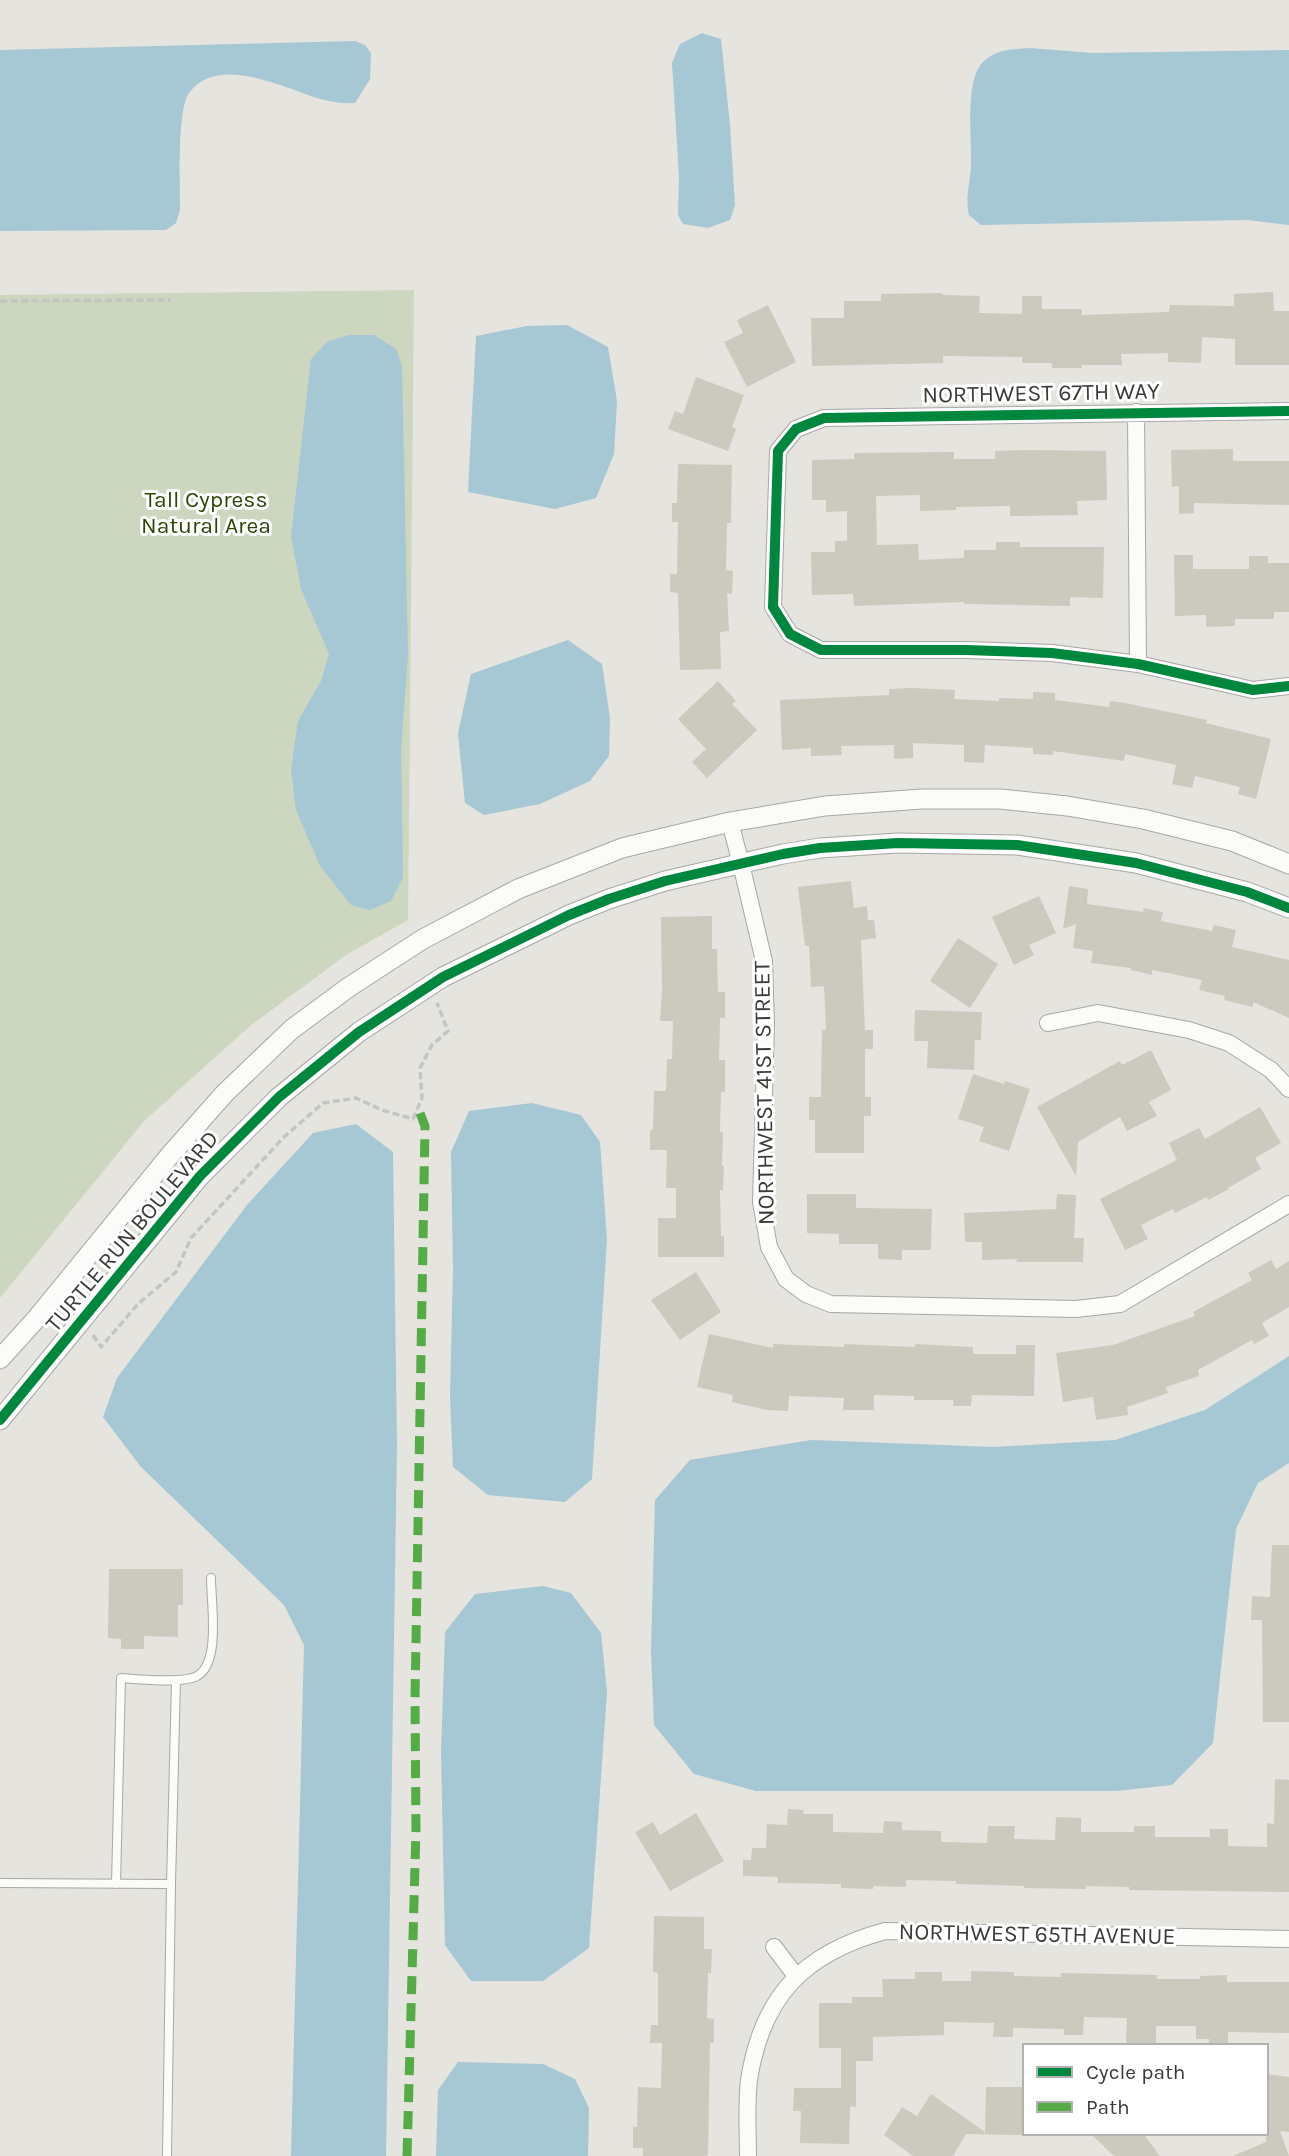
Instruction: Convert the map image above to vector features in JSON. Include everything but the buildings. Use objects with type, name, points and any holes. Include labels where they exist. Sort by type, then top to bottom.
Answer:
[{"type":"street","name":"NORTHWEST 67TH WAY","points":[[1138,664],[1052,653],[821,650],[790,634],[773,607],[778,451],[796,429],[824,418],[1289,411]]},
{"type":"street","points":[[1136,412],[1138,664],[1252,690],[1289,686]]},
{"type":"street","name":"TURTLE RUN BOULEVARD","points":[[0,1359],[37,1318],[171,1154],[225,1093],[292,1029],[423,939],[518,889],[622,848],[730,822],[825,806],[922,799],[1000,799],[1143,818],[1232,841],[1289,864]]},
{"type":"street","name":"NORTHWEST 41ST STREET","points":[[730,822],[764,961],[766,1023],[761,1202],[768,1247],[786,1279],[806,1294],[831,1304],[1076,1309],[1120,1304],[1289,1204]]},
{"type":"street","name":"TURTLE RUN BOULEVARD","points":[[0,1420],[200,1176],[279,1097],[359,1032],[443,977],[569,915],[609,899],[665,881],[820,848],[898,843],[1017,845],[1136,863],[1247,892],[1289,908]]},
{"type":"street","points":[[1048,1023],[1098,1013],[1189,1030],[1229,1043],[1271,1070],[1289,1089]]},
{"type":"street","name":"NORTHWEST 65TH AVENUE","points":[[796,1976],[831,1951],[858,1938],[885,1931],[1289,1939]]},
{"type":"street","points":[[748,2156],[749,2083],[756,2046],[771,2008],[796,1976],[774,1947]]},
{"type":"lane","points":[[116,1884],[121,1678],[176,1680],[196,1677],[207,1667],[212,1652],[211,1578]]},
{"type":"lane","points":[[167,2156],[176,1680]]},
{"type":"lane","points":[[0,1883],[171,1884]]},
{"type":"path","points":[[0,301],[171,300]]},
{"type":"path","points":[[93,1335],[101,1347],[138,1304],[176,1272],[191,1238],[284,1137],[323,1103],[356,1098],[382,1110],[413,1119],[422,1098],[420,1068],[432,1045],[448,1031],[437,1001]]},
{"type":"green space","name":"Tall Cypress Natural Area","points":[[414,290],[408,920],[346,955],[250,1026],[144,1121],[0,1298],[0,295]]},
{"type":"water","points":[[702,33],[721,39],[735,205],[730,220],[708,228],[683,224],[678,215],[679,176],[672,63],[680,44]]},
{"type":"water","points":[[355,41],[365,45],[371,53],[370,79],[355,103],[327,101],[271,82],[233,75],[209,78],[189,93],[185,102],[180,148],[180,210],[176,223],[166,230],[0,231],[0,50]]},
{"type":"water","points":[[1030,48],[1093,53],[1289,50],[1289,225],[1248,220],[981,225],[969,215],[967,203],[971,166],[970,110],[974,81],[978,69],[994,54]]},
{"type":"water","points":[[567,325],[608,347],[617,401],[614,454],[596,498],[555,509],[468,492],[476,336],[527,326]]},
{"type":"water","points":[[348,335],[374,335],[396,349],[402,366],[408,655],[401,749],[403,877],[391,901],[370,910],[351,905],[320,866],[296,810],[291,770],[298,721],[321,681],[329,654],[301,589],[291,536],[311,359],[327,342]]},
{"type":"water","points":[[568,640],[602,664],[610,718],[609,756],[590,781],[540,804],[484,815],[465,803],[458,733],[471,674]]},
{"type":"water","points":[[532,1103],[581,1115],[600,1142],[607,1239],[592,1479],[565,1502],[488,1495],[453,1467],[450,1396],[453,1270],[451,1152],[469,1111]]},
{"type":"water","points":[[356,1124],[393,1152],[397,1445],[386,2156],[291,2156],[304,1645],[284,1605],[141,1467],[103,1417],[117,1378],[247,1205],[313,1133]]},
{"type":"water","points":[[1289,1356],[1289,1463],[1258,1483],[1236,1529],[1213,1743],[1172,1785],[1116,1791],[756,1791],[694,1774],[654,1725],[651,1651],[655,1500],[690,1460],[811,1440],[994,1447],[1115,1440],[1205,1410]]},
{"type":"water","points":[[543,1586],[571,1593],[601,1633],[607,1692],[589,1948],[543,1981],[471,1981],[445,1945],[441,1753],[445,1632],[475,1594]]},
{"type":"water","points":[[458,2062],[543,2064],[575,2079],[589,2108],[588,2156],[436,2156],[438,2090]]},
{"type":"marked path","points":[[407,2156],[416,1829],[415,1698],[425,1126],[418,1108]]},
{"type":"cycle path","points":[[1289,411],[824,418],[796,429],[778,451],[773,607],[790,634],[821,650],[1052,653],[1138,664],[1253,690],[1289,686]]},
{"type":"cycle path","points":[[0,1420],[200,1176],[279,1097],[359,1032],[443,977],[569,915],[609,899],[665,881],[783,854],[820,848],[898,843],[1017,845],[1136,863],[1247,892],[1289,908]]}]
